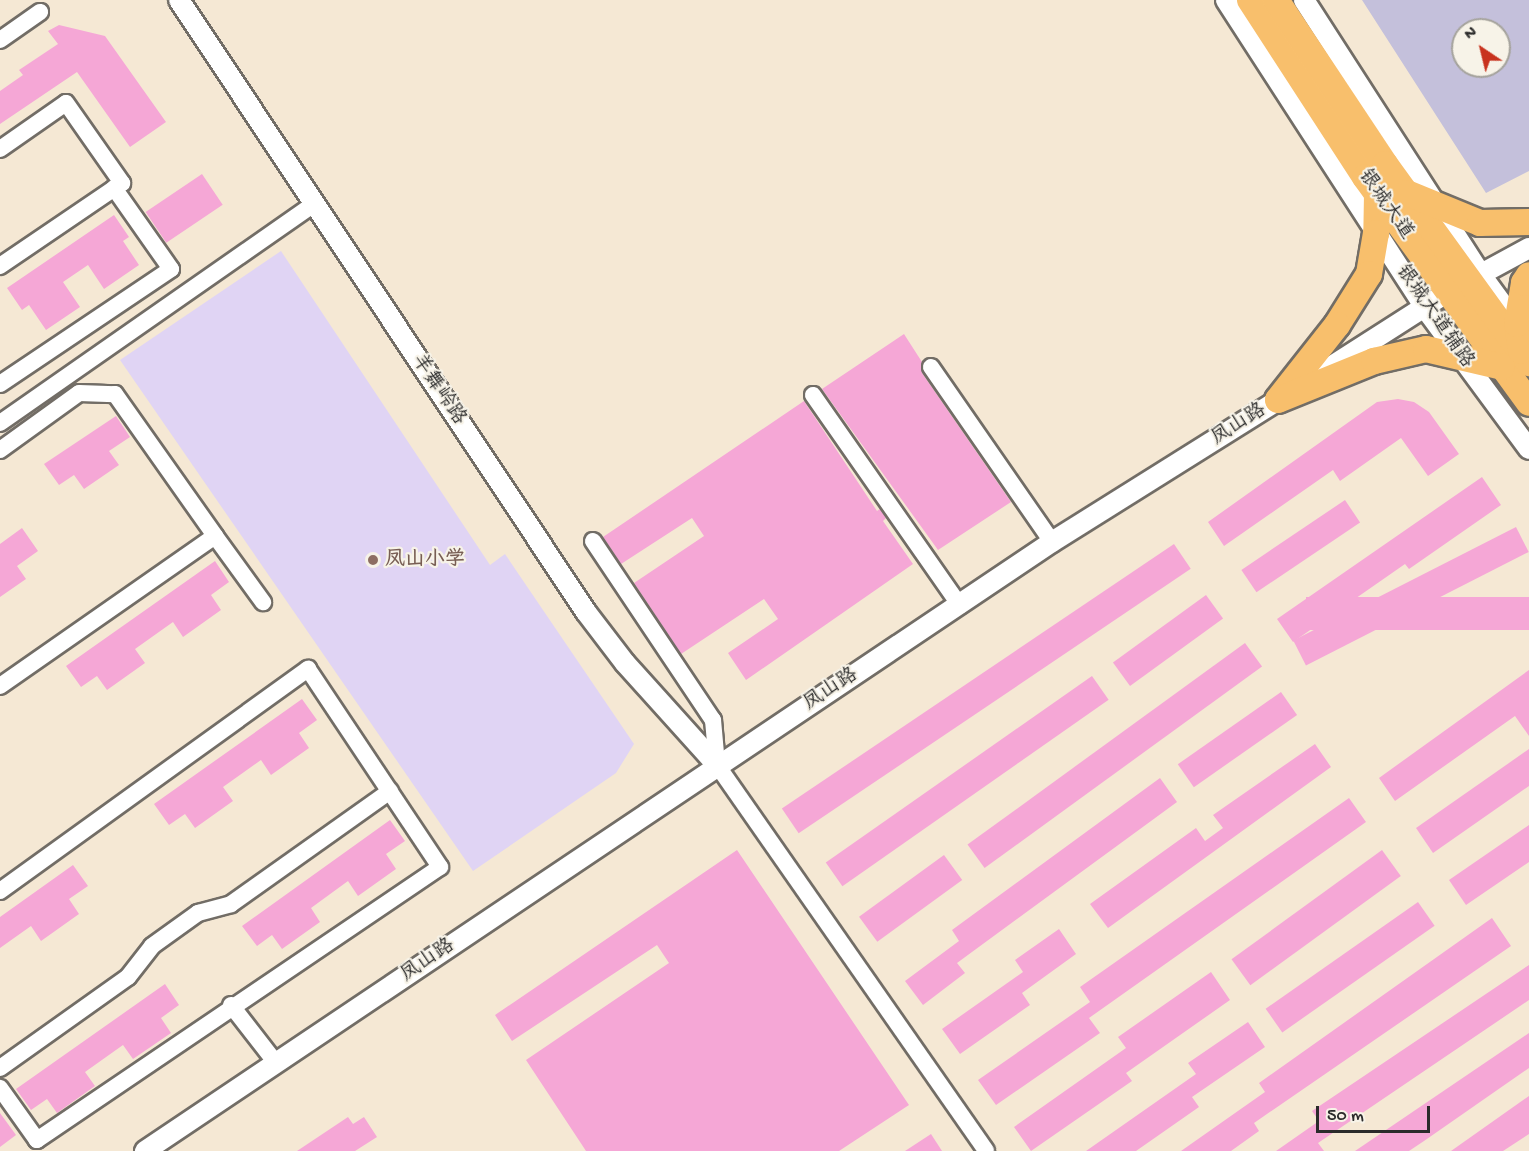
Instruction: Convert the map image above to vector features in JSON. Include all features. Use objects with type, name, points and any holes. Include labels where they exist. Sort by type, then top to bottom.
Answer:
[{"type":"main road","name":"银城大道","points":[[1251,0],[1377,194],[1466,283]]},
{"type":"main road","name":"银城大道","points":[[1276,0],[1466,283],[1520,349],[1529,403]]},
{"type":"main road","points":[[1405,193],[1437,208],[1480,223],[1529,222]]},
{"type":"main road","points":[[1278,400],[1337,325],[1369,274],[1376,233],[1377,194]]},
{"type":"main road","points":[[1278,400],[1374,361],[1426,349],[1462,359],[1520,349],[1524,282],[1529,275]]},
{"type":"street","name":"羊舞岭路","points":[[179,0],[586,612],[625,663],[717,765]]},
{"type":"street","name":"银城大道辅路","points":[[1226,0],[1425,308],[1529,449]]},
{"type":"street","points":[[1304,0],[1437,208],[1466,283]]},
{"type":"street","points":[[0,40],[40,12]]},
{"type":"street","points":[[0,149],[66,103],[122,183],[0,266]]},
{"type":"street","points":[[0,384],[171,269],[114,188]]},
{"type":"street","points":[[0,423],[314,204]]},
{"type":"street","name":"凤山路","points":[[145,1151],[717,765],[960,606],[1052,542],[1425,308],[1529,248]]},
{"type":"street","points":[[931,367],[1052,542]]},
{"type":"street","points":[[0,450],[80,393],[114,394],[263,602]]},
{"type":"street","points":[[813,395],[960,606]]},
{"type":"street","points":[[0,686],[215,536]]},
{"type":"street","points":[[593,541],[713,720],[717,765],[986,1151]]},
{"type":"street","points":[[0,891],[308,669],[440,867],[231,1005],[37,1140],[0,1088]]},
{"type":"street","points":[[0,1068],[128,977],[152,946],[198,913],[231,904],[390,791]]},
{"type":"street","points":[[231,1005],[276,1063]]},
{"type":"shaded area","points":[[1362,0],[1529,0],[1529,171],[1486,193]]},
{"type":"shaded area","name":"凤山小学","points":[[281,251],[490,565],[505,554],[634,744],[616,773],[473,871],[120,360]]},
{"type":"building","points":[[59,25],[105,36],[166,122],[130,147],[77,72],[0,124],[0,91],[23,75],[19,70],[58,44],[48,31]]},
{"type":"building","points":[[202,174],[223,205],[166,243],[146,212]]},
{"type":"building","points":[[114,215],[129,237],[123,241],[139,265],[104,289],[88,265],[63,282],[80,307],[46,330],[29,305],[22,310],[7,288]]},
{"type":"building","points":[[904,334],[922,362],[922,373],[1011,502],[938,550],[822,389]]},
{"type":"building","points":[[1398,399],[1414,402],[1429,412],[1459,454],[1428,476],[1401,438],[1340,481],[1333,470],[1224,546],[1208,522],[1377,402]]},
{"type":"building","points":[[804,401],[877,511],[880,509],[886,518],[883,521],[913,564],[746,680],[728,653],[778,619],[764,599],[681,654],[634,583],[704,536],[692,518],[621,564],[603,537]]},
{"type":"building","points":[[116,416],[130,437],[109,451],[119,465],[84,489],[74,475],[59,485],[44,464]]},
{"type":"building","points":[[1482,477],[1501,505],[1409,569],[1405,564],[1293,642],[1277,619]]},
{"type":"building","points":[[1345,500],[1360,522],[1256,592],[1241,570]]},
{"type":"building","points":[[1516,527],[1529,552],[1306,665],[1293,640]]},
{"type":"building","points":[[22,528],[38,551],[17,566],[26,579],[0,597],[0,544]]},
{"type":"building","points":[[1174,544],[1191,569],[799,833],[782,808]]},
{"type":"building","points":[[215,561],[229,582],[211,595],[221,610],[183,637],[173,622],[135,649],[145,663],[107,690],[97,676],[81,687],[66,666]]},
{"type":"building","points":[[1206,595],[1223,618],[1130,686],[1113,663]]},
{"type":"building","points":[[1306,597],[1529,597],[1529,630],[1306,630]]},
{"type":"building","points":[[1245,643],[1262,666],[985,868],[968,845]]},
{"type":"building","points":[[1529,670],[1529,736],[1515,716],[1395,801],[1379,778]]},
{"type":"building","points":[[1092,676],[1109,700],[842,886],[826,862]]},
{"type":"building","points":[[1281,692],[1297,715],[1194,787],[1178,764]]},
{"type":"building","points":[[302,699],[317,720],[299,733],[309,748],[271,775],[261,760],[223,787],[233,801],[195,828],[185,814],[169,825],[154,804]]},
{"type":"building","points":[[1315,744],[1331,767],[1108,928],[1090,904],[1196,828],[1205,841],[1223,828],[1213,815]]},
{"type":"building","points":[[1529,749],[1529,786],[1433,853],[1416,828]]},
{"type":"building","points":[[1160,778],[1177,802],[957,963],[965,973],[923,1005],[905,981],[959,941],[952,930]]},
{"type":"building","points":[[1349,798],[1366,822],[1089,1018],[1100,1033],[996,1105],[978,1080],[1090,1002],[1080,987]]},
{"type":"building","points":[[390,820],[405,841],[386,854],[396,869],[358,896],[348,881],[311,908],[320,922],[282,949],[272,935],[257,946],[242,926]]},
{"type":"building","points":[[1529,825],[1529,862],[1466,905],[1449,880]]},
{"type":"building","points":[[737,850],[909,1105],[839,1151],[586,1151],[526,1060],[669,963],[657,945],[512,1041],[495,1015]]},
{"type":"building","points":[[1382,850],[1401,876],[1250,985],[1232,959]]},
{"type":"building","points":[[944,855],[962,880],[877,942],[859,917]]},
{"type":"building","points":[[73,865],[88,886],[69,899],[79,914],[41,941],[31,926],[0,948],[0,917]]},
{"type":"building","points":[[1418,902],[1435,926],[1282,1032],[1266,1009]]},
{"type":"building","points":[[1492,918],[1511,946],[1254,1123],[1259,1131],[1231,1151],[1181,1151],[1265,1092],[1259,1083]]},
{"type":"building","points":[[1059,929],[1076,954],[1022,993],[1030,1005],[960,1054],[942,1029],[1023,972],[1015,960]]},
{"type":"building","points":[[1529,965],[1529,1000],[1318,1143],[1324,1151],[1276,1151],[1319,1121],[1312,1111]]},
{"type":"building","points":[[1211,972],[1230,1000],[1126,1073],[1132,1081],[1031,1151],[1014,1127],[1126,1048],[1118,1037]]},
{"type":"building","points":[[165,984],[179,1005],[161,1018],[171,1033],[133,1059],[123,1045],[85,1072],[95,1086],[57,1113],[47,1099],[31,1110],[16,1089]]},
{"type":"building","points":[[1248,1022],[1265,1047],[1192,1097],[1199,1107],[1136,1151],[1086,1151],[1196,1074],[1188,1063]]},
{"type":"building","points":[[1529,1033],[1529,1068],[1424,1141],[1409,1151],[1355,1151]]},
{"type":"building","points":[[1529,1096],[1529,1134],[1503,1151],[1451,1151]]},
{"type":"building","points":[[0,1113],[16,1135],[0,1147]]},
{"type":"building","points":[[348,1117],[353,1124],[364,1117],[377,1137],[355,1151],[297,1151]]},
{"type":"building","points":[[931,1134],[942,1151],[905,1151]]},
{"type":"place","name":"凤山小学","points":[[373,560]]}]
